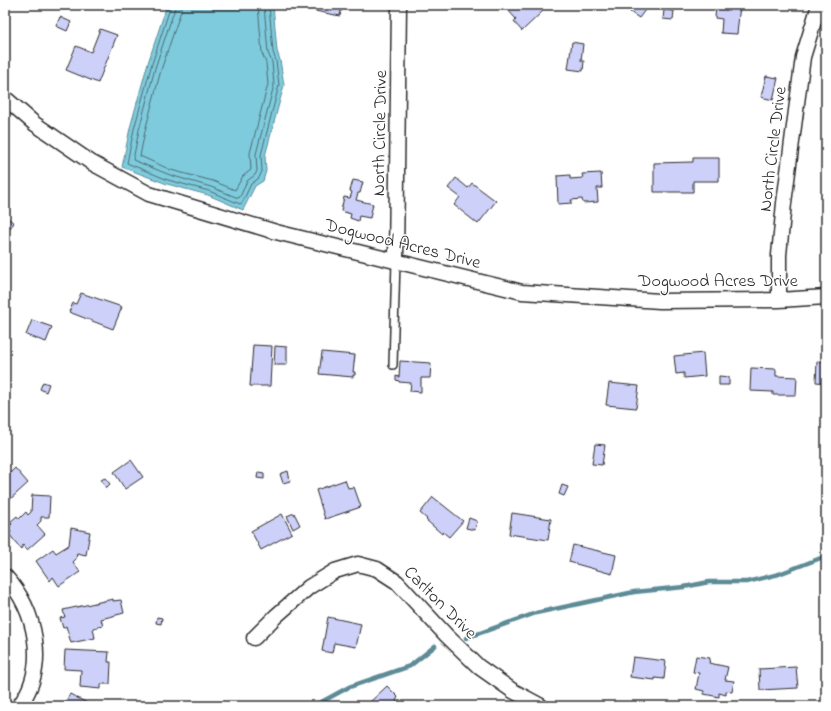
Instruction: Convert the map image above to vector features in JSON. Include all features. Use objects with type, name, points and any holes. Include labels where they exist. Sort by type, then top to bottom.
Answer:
[{"type":"street","name":"North Circle Drive","points":[[396,261],[399,5]]},
{"type":"street","name":"North Circle Drive","points":[[779,300],[779,255],[784,203],[803,58],[819,5]]},
{"type":"street","name":"Dogwood Acres Drive","points":[[5,98],[35,124],[92,163],[149,194],[276,232],[522,292],[660,301],[779,300],[826,297]]},
{"type":"street","name":"Carlton Drive","points":[[254,638],[309,587],[335,571],[358,564],[377,569],[397,582],[446,635],[479,667],[513,691],[541,706]]},
{"type":"street","points":[[5,576],[19,594],[26,608],[32,622],[35,643],[36,657],[33,677],[19,706]]},
{"type":"lane","points":[[393,366],[396,261]]},
{"type":"water","points":[[167,5],[273,5],[277,51],[284,85],[265,156],[266,171],[263,181],[255,186],[243,210],[208,195],[167,184],[122,167],[130,128],[147,66]]},
{"type":"building","points":[[316,5],[342,5],[340,16],[315,11]]},
{"type":"building","points":[[512,5],[538,5],[543,11],[522,31],[514,22],[516,19],[508,10]]},
{"type":"building","points":[[635,5],[645,10],[639,18],[630,12]]},
{"type":"building","points":[[716,5],[740,5],[737,34],[721,33],[722,19],[715,18]]},
{"type":"building","points":[[664,10],[674,11],[673,20],[663,19]]},
{"type":"building","points":[[60,17],[71,22],[67,31],[56,26]]},
{"type":"building","points":[[100,29],[117,35],[98,83],[66,70],[76,46],[91,52]]},
{"type":"building","points":[[572,42],[583,44],[581,61],[584,61],[583,71],[568,69]]},
{"type":"building","points":[[766,76],[778,78],[773,100],[761,97]]},
{"type":"building","points":[[693,158],[719,158],[719,181],[693,181],[693,192],[654,192],[654,163],[693,162]]},
{"type":"building","points":[[601,173],[602,188],[597,188],[598,202],[583,203],[582,199],[571,200],[572,203],[558,204],[557,176],[570,175],[570,179],[583,178],[582,174]]},
{"type":"building","points":[[456,178],[468,188],[472,183],[496,201],[478,224],[454,205],[460,197],[448,188]]},
{"type":"building","points":[[353,180],[363,182],[356,200],[373,204],[370,218],[359,216],[358,221],[350,218],[351,214],[341,211],[344,197],[350,198]]},
{"type":"building","points":[[824,213],[826,213],[826,224],[823,224]]},
{"type":"building","points":[[5,216],[14,223],[5,234]]},
{"type":"building","points":[[81,293],[122,307],[113,329],[69,312],[73,303],[76,304]]},
{"type":"building","points":[[32,320],[52,327],[46,342],[26,335]]},
{"type":"building","points":[[253,345],[272,346],[270,386],[250,386]]},
{"type":"building","points":[[275,346],[287,347],[287,365],[274,365]]},
{"type":"building","points":[[322,352],[355,355],[353,372],[355,372],[355,375],[353,375],[353,377],[319,374]]},
{"type":"building","points":[[703,353],[705,376],[684,378],[684,373],[676,374],[674,356]]},
{"type":"building","points":[[400,361],[431,363],[430,378],[421,378],[421,392],[410,391],[411,383],[399,382],[396,380],[396,376],[399,377]]},
{"type":"building","points":[[817,361],[826,362],[826,383],[816,382]]},
{"type":"building","points":[[751,368],[776,369],[776,376],[797,377],[796,395],[773,395],[773,392],[750,391]]},
{"type":"building","points":[[719,376],[729,377],[729,385],[719,385]]},
{"type":"building","points":[[43,382],[49,384],[46,392],[40,389]]},
{"type":"building","points":[[609,383],[639,386],[636,408],[606,405]]},
{"type":"building","points":[[595,444],[605,445],[602,465],[592,464]]},
{"type":"building","points":[[131,460],[143,477],[125,489],[114,472]]},
{"type":"building","points":[[5,468],[10,473],[15,468],[28,483],[5,504]]},
{"type":"building","points":[[288,471],[290,481],[283,483],[280,474]]},
{"type":"building","points":[[258,472],[264,473],[264,479],[257,478]]},
{"type":"building","points":[[105,478],[110,484],[106,488],[101,480]]},
{"type":"building","points":[[345,480],[348,488],[354,487],[361,507],[325,519],[316,490]]},
{"type":"building","points":[[562,485],[568,487],[564,496],[559,494]]},
{"type":"building","points":[[32,495],[50,496],[49,517],[41,517],[41,521],[37,525],[45,534],[27,550],[23,545],[21,549],[9,534],[11,532],[8,528],[12,524],[10,522],[17,516],[19,519],[26,512],[28,515],[31,512]]},
{"type":"building","points":[[433,497],[463,521],[449,537],[443,532],[442,534],[420,513]]},
{"type":"building","points":[[294,513],[300,525],[293,529],[287,516]]},
{"type":"building","points":[[512,513],[551,519],[548,540],[509,534]]},
{"type":"building","points":[[282,514],[292,533],[261,550],[251,531]]},
{"type":"building","points":[[469,518],[477,521],[475,530],[466,528]]},
{"type":"building","points":[[71,528],[90,532],[86,555],[77,553],[76,559],[73,562],[80,572],[59,586],[53,577],[50,581],[36,561],[53,549],[56,553],[69,545]]},
{"type":"building","points":[[573,545],[616,555],[612,574],[569,562]]},
{"type":"building","points":[[113,599],[113,601],[121,600],[124,613],[101,619],[103,626],[93,628],[95,638],[71,643],[66,626],[63,628],[60,618],[65,617],[63,610]]},
{"type":"building","points":[[157,617],[162,618],[161,624],[156,623]]},
{"type":"building","points":[[328,617],[361,624],[356,647],[334,643],[332,653],[322,651]]},
{"type":"building","points":[[65,650],[109,652],[108,662],[111,662],[110,684],[101,684],[101,689],[80,687],[81,670],[64,669]]},
{"type":"building","points":[[696,656],[710,658],[709,663],[728,667],[725,680],[734,681],[732,692],[726,691],[726,695],[719,693],[719,697],[704,694],[704,691],[696,689],[699,673],[693,672]]},
{"type":"building","points":[[633,657],[666,661],[664,679],[655,678],[655,680],[630,677]]},
{"type":"building","points":[[796,667],[798,688],[760,690],[759,669]]},
{"type":"building","points":[[824,676],[826,676],[826,699],[824,699]]},
{"type":"building","points":[[387,686],[398,697],[396,701],[401,706],[372,706],[369,703]]},
{"type":"building","points":[[70,694],[89,704],[87,706],[63,706]]},
{"type":"waterway","points":[[466,638],[536,613],[634,592],[684,587],[709,582],[747,582],[779,574],[826,556]]},
{"type":"waterway","points":[[314,706],[349,687],[410,666],[435,646]]}]
